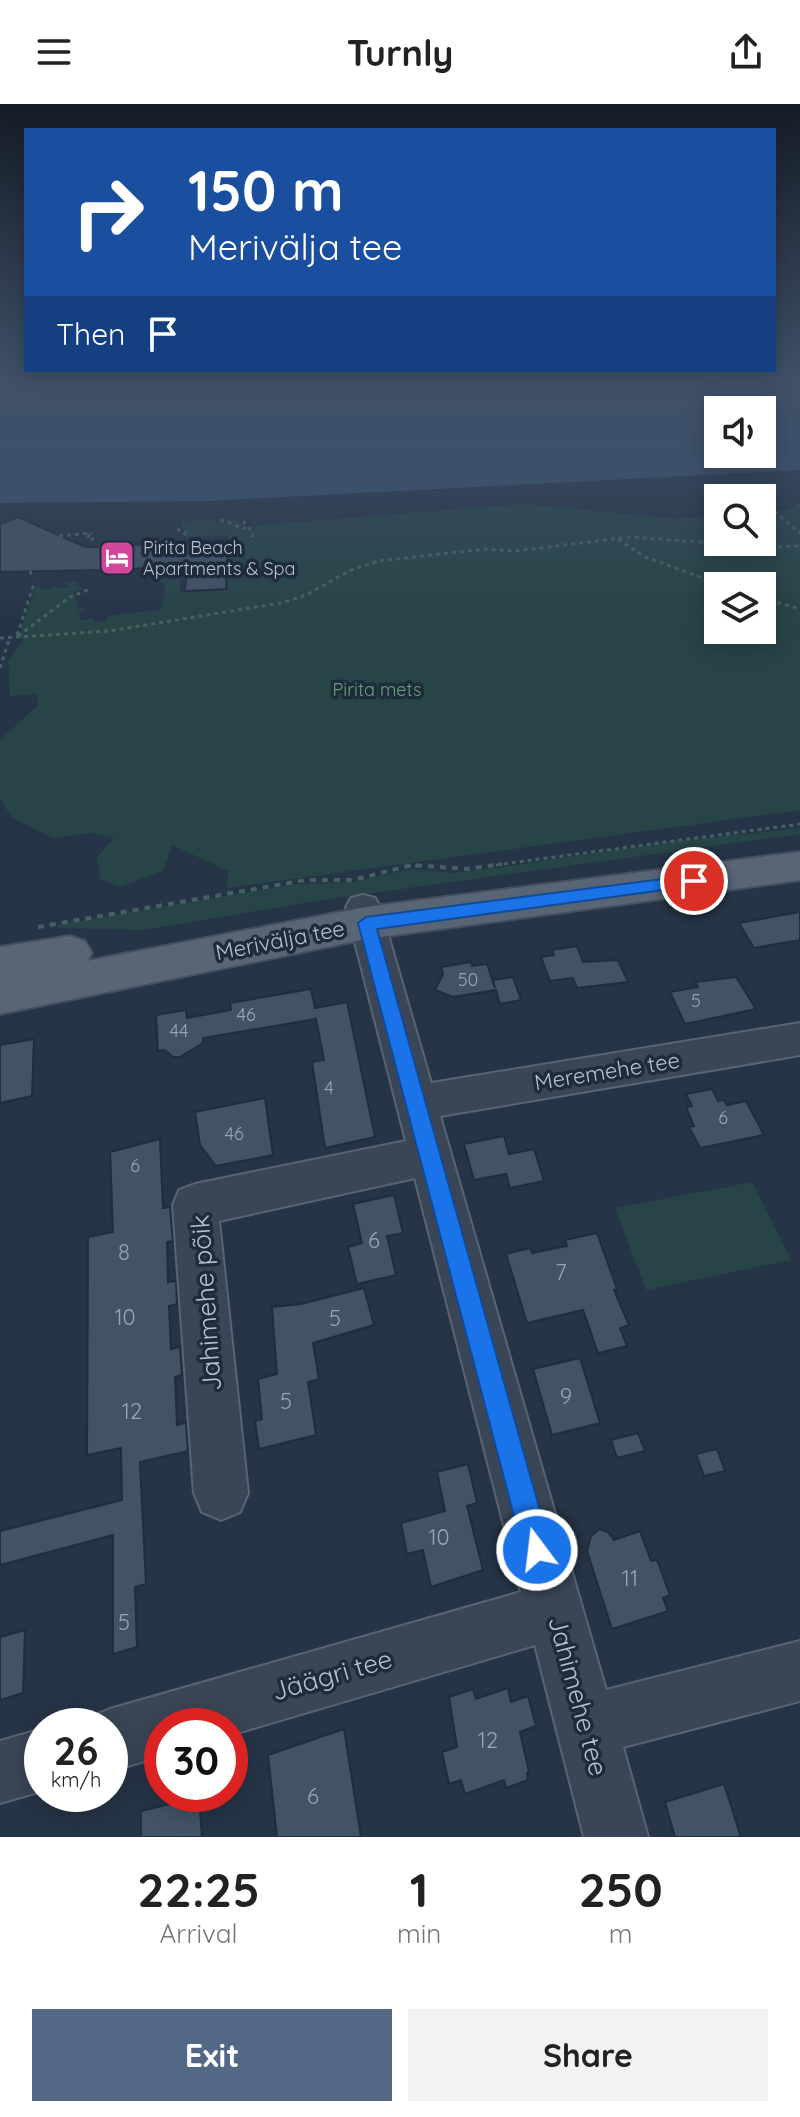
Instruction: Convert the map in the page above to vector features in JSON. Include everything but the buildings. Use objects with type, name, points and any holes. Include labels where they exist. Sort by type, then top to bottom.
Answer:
[{"type":"main road","name":"Merivälja tee","points":[[0,996],[365,915],[800,844]]},
{"type":"main road","name":"Merivälja tee","points":[[0,964],[365,915],[800,866]]},
{"type":"street","name":"Jahimehe tee","points":[[365,915],[616,1837]]},
{"type":"street","name":"Meremehe tee","points":[[415,1103],[800,1039]]},
{"type":"street","name":"Jahimehe põik","points":[[221,1493],[195,1205],[429,1156]]},
{"type":"street","name":"Jäägri tee","points":[[128,1735],[554,1611]]},
{"type":"street","points":[[586,1726],[800,1671]]},
{"type":"street","points":[[0,1772],[24,1765]]},
{"type":"path","points":[[776,513],[800,533]]},
{"type":"path","points":[[220,520],[250,530]]},
{"type":"path","points":[[243,521],[254,535],[252,542]]},
{"type":"path","points":[[177,529],[185,532],[184,538]]},
{"type":"path","points":[[59,536],[72,532],[91,533],[88,539],[94,539]]},
{"type":"path","points":[[616,538],[645,557],[704,578]]},
{"type":"path","points":[[0,638],[109,631],[281,603],[306,595],[351,570],[378,561],[486,549],[514,551],[616,538],[800,546]]},
{"type":"path","points":[[30,571],[33,579]]},
{"type":"path","points":[[16,637],[34,584]]},
{"type":"path","points":[[16,637],[70,597],[90,589]]},
{"type":"path","points":[[776,602],[800,609]]},
{"type":"path","points":[[0,668],[10,637]]},
{"type":"path","points":[[33,928],[306,880],[353,880],[412,865],[467,869],[800,824]]},
{"type":"green space","name":"Pirita mets","points":[[800,502],[800,810],[227,888],[228,871],[172,845],[163,871],[120,887],[100,879],[97,857],[114,838],[92,833],[53,838],[11,817],[0,798],[0,740],[38,705],[37,694],[10,696],[8,660],[23,640],[19,636],[36,585],[44,590],[54,588],[49,584],[59,588],[70,587],[65,583],[75,582],[84,589],[74,592],[78,609],[83,608],[84,612],[79,613],[81,620],[94,618],[95,622],[107,621],[107,616],[163,609],[163,601],[160,600],[164,598],[165,583],[154,583],[158,578],[181,577],[180,593],[228,590],[228,535],[186,537],[181,522],[204,519],[227,524],[224,520],[236,518],[245,527],[234,525],[248,531],[252,529],[250,526],[523,504],[674,519],[704,517],[704,556],[776,556],[776,511],[789,510]]},
{"type":"green space","points":[[800,828],[800,834],[322,900],[143,930],[57,928],[57,925],[296,884],[352,882],[411,869],[452,873],[489,869],[676,841]]},
{"type":"green space","points":[[752,1182],[791,1260],[646,1290],[615,1208]]},
{"type":"water","points":[[0,461],[704,461],[704,468],[776,468],[776,461],[800,461],[800,470],[208,501],[0,503]]},
{"type":"place","name":"Pirita Beach Apartments & Spa","points":[[117,558]]},
{"type":"route","points":[[537,1550],[366,923],[694,881]]}]
